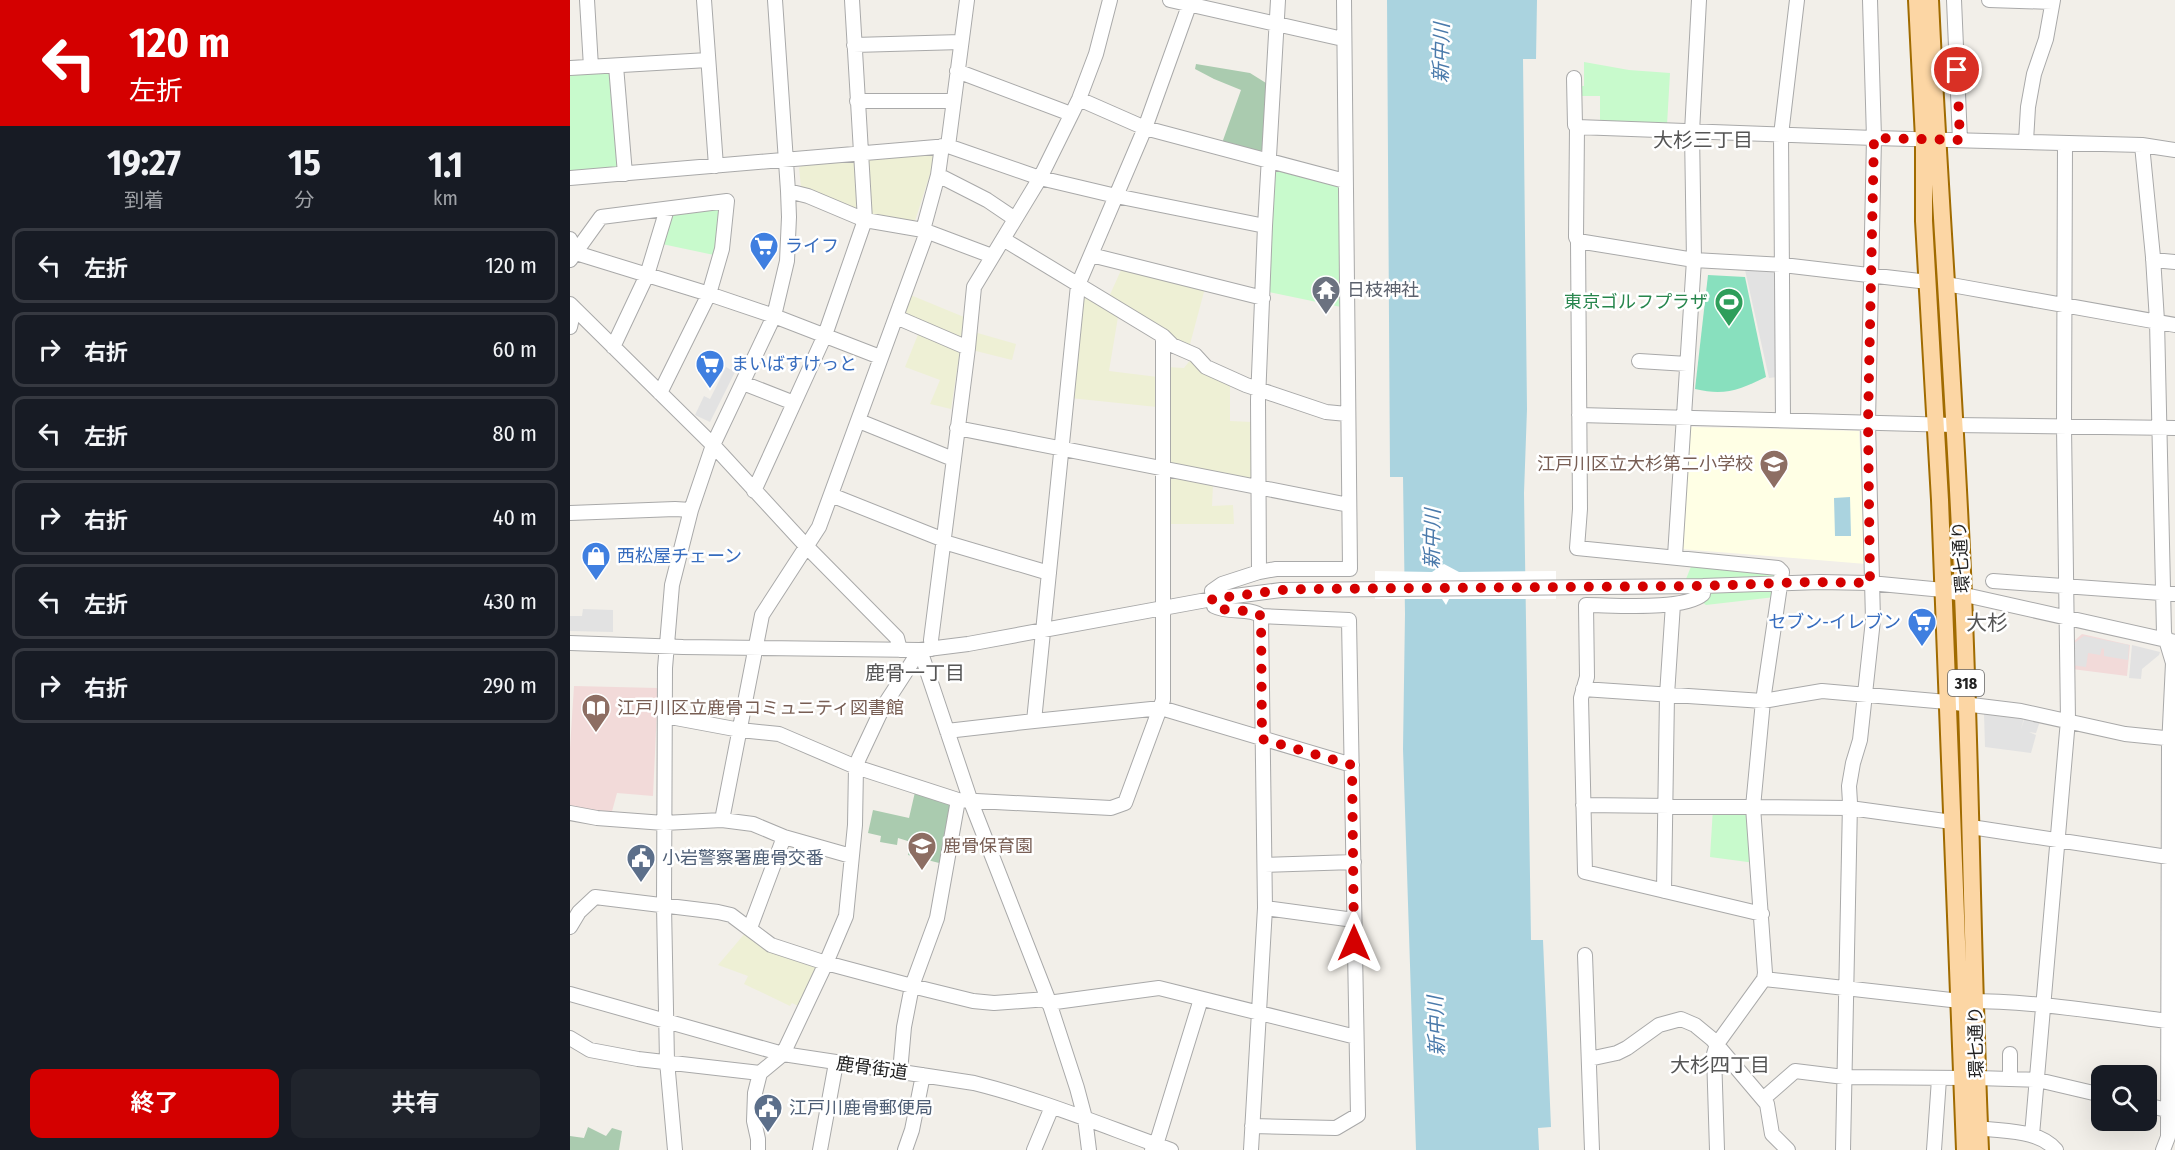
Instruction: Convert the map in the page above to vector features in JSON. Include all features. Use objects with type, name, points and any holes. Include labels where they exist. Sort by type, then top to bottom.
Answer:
[{"type":"main road","name":"318","points":[[1908,0],[1936,140]]},
{"type":"main road","name":"318","points":[[1917,0],[1928,99],[1936,140]]},
{"type":"main road","name":"318","points":[[1928,99],[1929,0]]},
{"type":"main road","points":[[1936,140],[1940,0]]},
{"type":"main road","name":"環七通り","points":[[1936,140],[1954,425],[1967,704],[1971,827],[1967,1001]]},
{"type":"main road","name":"環七通り","points":[[1936,140],[1924,221],[1936,425],[1952,822],[1967,1001],[1970,1078],[1965,1150]]},
{"type":"main road","name":"環七通り","points":[[1970,1078],[1979,1128],[1980,1150]]},
{"type":"street","points":[[587,0],[591,67]]},
{"type":"street","points":[[704,0],[716,166]]},
{"type":"street","points":[[675,1150],[667,1061],[666,1020],[664,823],[666,646],[672,585],[691,510],[713,446],[774,316],[787,261],[788,191],[775,0]]},
{"type":"street","points":[[754,491],[825,335],[865,220],[852,0]]},
{"type":"street","points":[[722,820],[762,615],[819,527],[859,421],[925,231],[945,146],[967,0]]},
{"type":"street","points":[[758,1150],[754,1121],[755,1093],[760,1073],[783,1054],[846,916],[855,825],[856,767],[883,706],[931,640],[974,287],[1040,178],[1079,99],[1096,54],[1110,0]]},
{"type":"street","points":[[1170,0],[1190,2],[1276,25],[1343,39]]},
{"type":"street","points":[[1259,572],[1259,390],[1265,226],[1278,0]]},
{"type":"street","points":[[1252,1126],[1336,1128],[1358,1115],[1349,620],[1261,616],[1256,612],[1231,612],[1214,606],[1212,599],[1212,591],[1222,584],[1259,572],[1276,569],[1350,569],[1344,0]]},
{"type":"street","points":[[1676,556],[1694,260],[1692,132],[1700,0]]},
{"type":"street","points":[[1783,420],[1781,135],[1797,0]]},
{"type":"street","points":[[1843,1150],[1849,786],[1860,740],[1873,620],[1870,583],[1868,422],[1874,138],[1870,0]]},
{"type":"street","points":[[1936,140],[1954,0]]},
{"type":"street","points":[[1989,0],[2052,1],[2046,39],[2034,74],[2025,141]]},
{"type":"street","points":[[1034,721],[1078,285],[1145,128],[1190,2]]},
{"type":"street","points":[[854,45],[961,42]]},
{"type":"street","points":[[570,68],[708,60]]},
{"type":"street","points":[[616,66],[625,174]]},
{"type":"street","points":[[957,70],[1071,114]]},
{"type":"street","points":[[1574,78],[1575,124],[1577,127],[1576,237],[1578,241],[1580,509],[1577,548],[1676,556],[1697,561],[1778,568],[1782,572],[1763,701],[1753,807],[1765,973],[1764,979],[1717,1044],[1714,1054],[1718,1150]]},
{"type":"street","points":[[1079,99],[1145,128],[1345,181]]},
{"type":"street","points":[[857,101],[953,101]]},
{"type":"street","points":[[1577,127],[2142,145],[2175,150]]},
{"type":"street","points":[[2032,1135],[2068,720],[2064,427],[2065,143]]},
{"type":"street","points":[[2142,145],[2157,321],[2158,427],[2169,594],[2164,633],[2171,641],[2173,663],[2171,1111],[2168,1137],[2163,1150]]},
{"type":"street","points":[[570,178],[945,146],[1040,178],[1265,226]]},
{"type":"street","points":[[938,175],[987,200],[1015,219]]},
{"type":"street","points":[[788,191],[808,196],[865,220],[925,231],[992,256]]},
{"type":"street","points":[[573,257],[601,217],[727,201],[722,249],[709,294],[660,393]]},
{"type":"street","points":[[613,347],[647,275],[667,209]]},
{"type":"street","points":[[570,239],[573,257]]},
{"type":"street","points":[[1003,239],[1163,336],[1172,345],[1195,355],[1206,367],[1259,390],[1326,412],[1347,414]]},
{"type":"street","points":[[1578,241],[1694,260],[1783,265],[1928,282]]},
{"type":"street","points":[[1091,255],[1263,298]]},
{"type":"street","points":[[573,257],[647,275],[709,294],[774,316],[880,357]]},
{"type":"street","points":[[2153,260],[2175,262]]},
{"type":"street","points":[[1946,284],[2175,325]]},
{"type":"street","points":[[572,306],[713,446],[807,547],[897,638],[900,650]]},
{"type":"street","points":[[570,327],[572,306]]},
{"type":"street","points":[[896,317],[968,348]]},
{"type":"street","points":[[665,716],[740,730],[779,734],[856,767],[964,801],[1111,808],[1125,802],[1163,700],[1163,336]]},
{"type":"street","points":[[1639,361],[1688,364]]},
{"type":"street","points":[[743,383],[794,403]]},
{"type":"street","points":[[1579,415],[1936,425],[2175,428]]},
{"type":"street","points":[[859,421],[953,459]]},
{"type":"street","points":[[957,428],[1349,505]]},
{"type":"street","points":[[831,495],[944,541],[1049,573]]},
{"type":"street","points":[[570,513],[691,510]]},
{"type":"street","points":[[1993,581],[2169,594]]},
{"type":"street","points":[[570,643],[755,648],[926,649],[968,644],[1212,599],[1281,590],[1704,586],[1782,583],[1870,583],[1942,590],[2171,641]]},
{"type":"street","points":[[1704,586],[1703,594],[1698,598],[1673,604],[1586,606],[1587,677],[1583,690],[1585,872],[1762,914]]},
{"type":"street","points":[[1664,891],[1666,694],[1673,604]]},
{"type":"street","points":[[1251,1150],[1265,908],[1261,616]]},
{"type":"street","points":[[926,649],[964,801],[1048,1001],[1085,1118],[1089,1150]]},
{"type":"street","points":[[1583,690],[1763,701],[1822,691],[2021,711],[2125,734],[2172,739]]},
{"type":"street","points":[[947,731],[1161,708],[1352,765]]},
{"type":"street","points":[[900,1072],[904,1026],[912,986],[937,918],[964,801]]},
{"type":"street","points":[[1583,805],[1850,808],[1952,822]]},
{"type":"street","points":[[570,813],[597,818],[664,823],[722,820],[753,824],[784,837],[851,856]]},
{"type":"street","points":[[1971,827],[2172,857]]},
{"type":"street","points":[[750,928],[784,837]]},
{"type":"street","points":[[1265,865],[1354,862]]},
{"type":"street","points":[[570,927],[574,910],[595,897],[731,915],[771,945],[826,963],[973,1001],[994,1003],[1048,1001],[1159,988],[1356,1037]]},
{"type":"street","points":[[1265,908],[1354,920]]},
{"type":"street","points":[[1585,955],[1593,1150]]},
{"type":"street","points":[[1764,979],[1967,1001],[2043,1006],[2171,1022]]},
{"type":"street","name":"鹿骨街道","points":[[570,994],[783,1054],[974,1083],[1085,1118],[1154,1147],[1171,1150]]},
{"type":"street","points":[[1154,1147],[1201,999]]},
{"type":"street","points":[[1589,1059],[1617,1053],[1659,1025],[1681,1019],[1695,1025],[1717,1044],[1767,1104],[1772,1134],[1788,1150]]},
{"type":"street","points":[[570,1038],[590,1050],[638,1059],[760,1073]]},
{"type":"street","points":[[2010,1054],[2010,1079]]},
{"type":"street","points":[[820,1150],[836,1063]]},
{"type":"street","points":[[1763,1099],[1796,1071],[1844,1077],[2038,1080],[2091,1092]]},
{"type":"street","points":[[905,1150],[912,1130],[923,1076]]},
{"type":"street","points":[[1934,1150],[1939,1079]]},
{"type":"street","points":[[1034,1150],[1052,1107]]},
{"type":"street","points":[[1979,1128],[2043,1138],[2056,1150]]},
{"type":"shaded area","points":[[1196,64],[1250,73],[1266,83],[1263,149],[1260,152],[1222,143],[1241,90],[1195,69]]},
{"type":"shaded area","points":[[930,154],[933,156],[932,168],[915,221],[908,225],[870,214],[866,162],[869,158]]},
{"type":"shaded area","points":[[854,159],[857,163],[859,212],[801,187],[799,168],[803,164]]},
{"type":"shaded area","points":[[1122,268],[1205,288],[1189,348],[1108,299]]},
{"type":"shaded area","points":[[1745,270],[1777,272],[1777,377],[1769,378]]},
{"type":"shaded area","points":[[908,294],[964,317],[961,338],[902,313]]},
{"type":"shaded area","points":[[1082,297],[1118,317],[1109,371],[1158,377],[1157,407],[1070,398]]},
{"type":"shaded area","points":[[919,332],[960,351],[951,409],[930,404],[940,380],[905,367]]},
{"type":"shaded area","points":[[974,332],[1016,344],[1012,360],[972,350]]},
{"type":"shaded area","points":[[1191,359],[1202,372],[1230,384],[1230,421],[1252,422],[1253,478],[1250,480],[1172,465],[1168,462],[1167,367],[1184,368]]},
{"type":"shaded area","points":[[726,367],[735,372],[710,422],[695,415],[704,396],[710,399]]},
{"type":"shaded area","name":"江戸川区立大杉第二小学校","points":[[1691,427],[1859,431],[1866,564],[1681,549]]},
{"type":"shaded area","points":[[1171,476],[1213,485],[1212,506],[1233,505],[1234,524],[1168,524],[1168,479]]},
{"type":"shaded area","points":[[583,609],[613,610],[613,632],[570,631],[570,616],[582,616]]},
{"type":"shaded area","points":[[2082,634],[2130,645],[2127,676],[2072,669],[2072,643]]},
{"type":"shaded area","points":[[2084,636],[2129,645],[2128,660],[2104,656],[2102,648],[2100,655],[2088,653],[2086,667],[2072,665],[2073,644]]},
{"type":"shaded area","points":[[2132,645],[2160,652],[2142,669],[2141,679],[2129,678]]},
{"type":"shaded area","points":[[574,686],[658,688],[653,796],[617,793],[611,815],[570,809],[570,748]]},
{"type":"shaded area","points":[[1984,713],[2024,718],[2021,729],[2025,717],[2040,721],[2036,733],[2029,732],[2036,735],[2031,753],[1985,747]]},
{"type":"shaded area","points":[[915,792],[951,802],[943,864],[908,855],[911,842],[898,838],[897,845],[880,842],[881,836],[868,833],[873,810],[909,818]]},
{"type":"shaded area","points":[[746,932],[817,965],[798,1006],[792,1003],[790,1006],[744,984],[748,976],[718,965]]},
{"type":"shaded area","points":[[588,1127],[606,1136],[612,1128],[622,1131],[619,1150],[570,1150],[570,1136],[584,1138]]},
{"type":"green space","points":[[1584,62],[1629,70],[1670,73],[1667,125],[1600,122],[1600,96],[1580,96],[1580,86],[1584,86]]},
{"type":"green space","points":[[611,73],[621,167],[570,172],[570,75]]},
{"type":"green space","points":[[1278,167],[1335,182],[1341,188],[1341,307],[1269,292],[1272,173]]},
{"type":"green space","points":[[721,206],[714,255],[662,244],[671,215]]},
{"type":"green space","name":"東京ゴルフプラザ","points":[[1708,275],[1745,277],[1766,377],[1724,392],[1695,389]]},
{"type":"green space","points":[[1692,564],[1775,571],[1777,579],[1686,579]]},
{"type":"green space","points":[[1765,589],[1773,591],[1775,597],[1706,605],[1701,601],[1713,592]]},
{"type":"green space","points":[[1713,808],[1751,808],[1755,863],[1710,857]]},
{"type":"water","name":"新中川","points":[[1387,0],[1537,0],[1536,59],[1523,59],[1527,409],[1524,493],[1531,940],[1543,940],[1551,1127],[1538,1128],[1539,1150],[1416,1150],[1403,749],[1405,614],[1403,477],[1390,477]]},
{"type":"water","points":[[1850,497],[1851,536],[1835,536],[1834,498]]},
{"type":"pier","points":[[1444,564],[1459,572],[1556,571],[1556,599],[1449,599],[1446,605],[1442,599],[1375,599],[1375,571],[1432,572]]},
{"type":"place","name":"ライフ","points":[[764,272]]},
{"type":"place","name":"日枝神社","points":[[1326,316]]},
{"type":"place","name":"東京ゴルフプラザ","points":[[1729,328]]},
{"type":"place","name":"まいばすけっと","points":[[710,390]]},
{"type":"place","name":"江戸川区立大杉第二小学校","points":[[1774,490]]},
{"type":"place","name":"西松屋チェーン","points":[[596,582]]},
{"type":"place","name":"セブン-イレブン","points":[[1922,648]]},
{"type":"place","name":"江戸川区立鹿骨コミュニティ図書館","points":[[596,734]]},
{"type":"place","name":"鹿骨保育園","points":[[922,872]]},
{"type":"place","name":"小岩警察署鹿骨交番","points":[[641,884]]},
{"type":"place","name":"江戸川鹿骨郵便局","points":[[768,1134]]},
{"type":"district","name":"大杉三丁目","points":[[1703,140]]},
{"type":"district","name":"大杉","points":[[1987,623]]},
{"type":"district","name":"鹿骨一丁目","points":[[915,673]]},
{"type":"district","name":"大杉四丁目","points":[[1720,1065]]},
{"type":"route","points":[[1354,943],[1352,765],[1262,739],[1261,616],[1256,612],[1231,612],[1219,609],[1214,606],[1212,599],[1281,590],[1308,589],[1870,583],[1868,422],[1874,138],[1960,140],[1957,70]]}]
